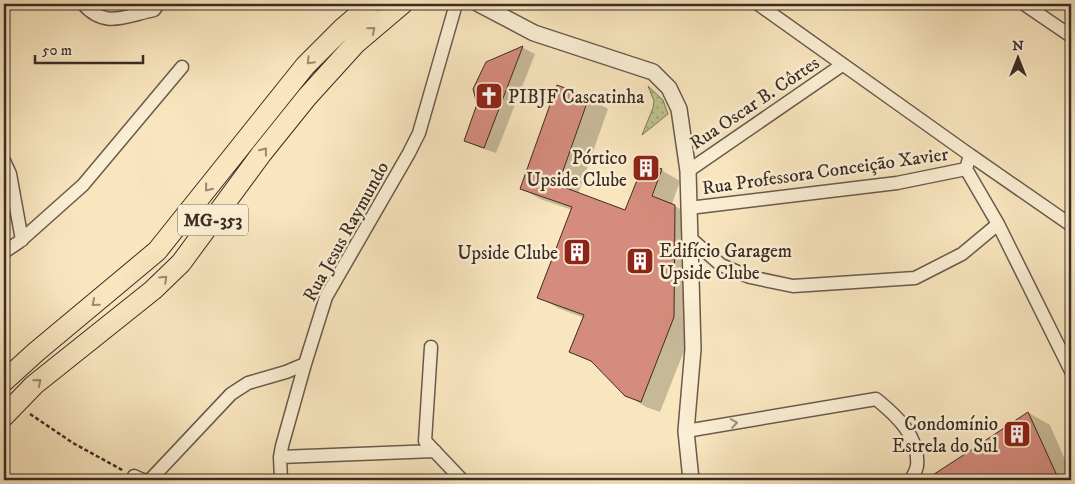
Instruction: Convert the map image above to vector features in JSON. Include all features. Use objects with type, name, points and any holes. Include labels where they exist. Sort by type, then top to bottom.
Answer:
[{"type":"main road","name":"MG-353","points":[[4,381],[156,251],[306,66],[343,28],[371,4]]},
{"type":"main road","name":"MG-353","points":[[9,410],[34,385],[152,290],[181,262],[262,153],[307,97],[356,43],[402,4]]},
{"type":"street","points":[[83,4],[93,15],[109,20],[154,10],[158,4]]},
{"type":"street","name":"Rua Jesus Raymundo","points":[[280,480],[280,457],[305,364],[326,297],[409,154],[419,133],[456,4]]},
{"type":"street","points":[[479,4],[534,34],[653,72],[669,88],[679,108],[688,171],[693,349],[686,431],[691,480]]},
{"type":"street","points":[[758,4],[1071,225]]},
{"type":"street","points":[[1024,4],[1071,36]]},
{"type":"street","name":"Rua Oscar B. Côrtes","points":[[688,171],[842,65]]},
{"type":"street","points":[[4,252],[21,241],[83,185],[182,67]]},
{"type":"street","points":[[970,155],[966,169],[998,224],[1071,371]]},
{"type":"street","points":[[4,161],[10,174],[21,241]]},
{"type":"street","name":"Rua Professora Conceição Xavier","points":[[689,208],[897,183],[966,169]]},
{"type":"street","points":[[690,238],[722,265],[750,277],[793,286],[915,278],[962,254],[998,224]]},
{"type":"street","points":[[4,242],[21,241]]},
{"type":"street","points":[[431,347],[425,441],[462,480]]},
{"type":"street","points":[[147,480],[150,480],[231,394],[248,384],[305,364]]},
{"type":"street","points":[[686,431],[876,399],[893,413],[907,430],[916,448],[917,467],[911,480]]},
{"type":"street","points":[[280,457],[435,451]]},
{"type":"path","points":[[9,410],[138,478]]},
{"type":"green space","points":[[648,86],[663,100],[668,114],[642,135],[654,101]]},
{"type":"building","name":"PIBJF Cascatinha","points":[[523,46],[484,148],[464,141],[477,104],[473,89],[486,62]]},
{"type":"building","points":[[557,85],[589,97],[558,185],[625,210],[644,163],[662,169],[652,196],[675,205],[674,317],[641,402],[625,396],[591,361],[569,352],[584,315],[537,298],[572,207],[520,189]]},
{"type":"building","name":"Condomínio Estrela do Sul","points":[[1028,412],[1059,480],[925,480],[962,456]]},
{"type":"place","name":"PIBJF Cascatinha","points":[[489,96]]},
{"type":"place","name":"Pórtico Upside Clube","points":[[646,168]]},
{"type":"place","name":"Upside Clube","points":[[577,252]]},
{"type":"place","name":"Edifício Garagem Upside Clube","points":[[640,261]]},
{"type":"place","name":"Condomínio Estrela do Sul","points":[[1017,434]]}]
